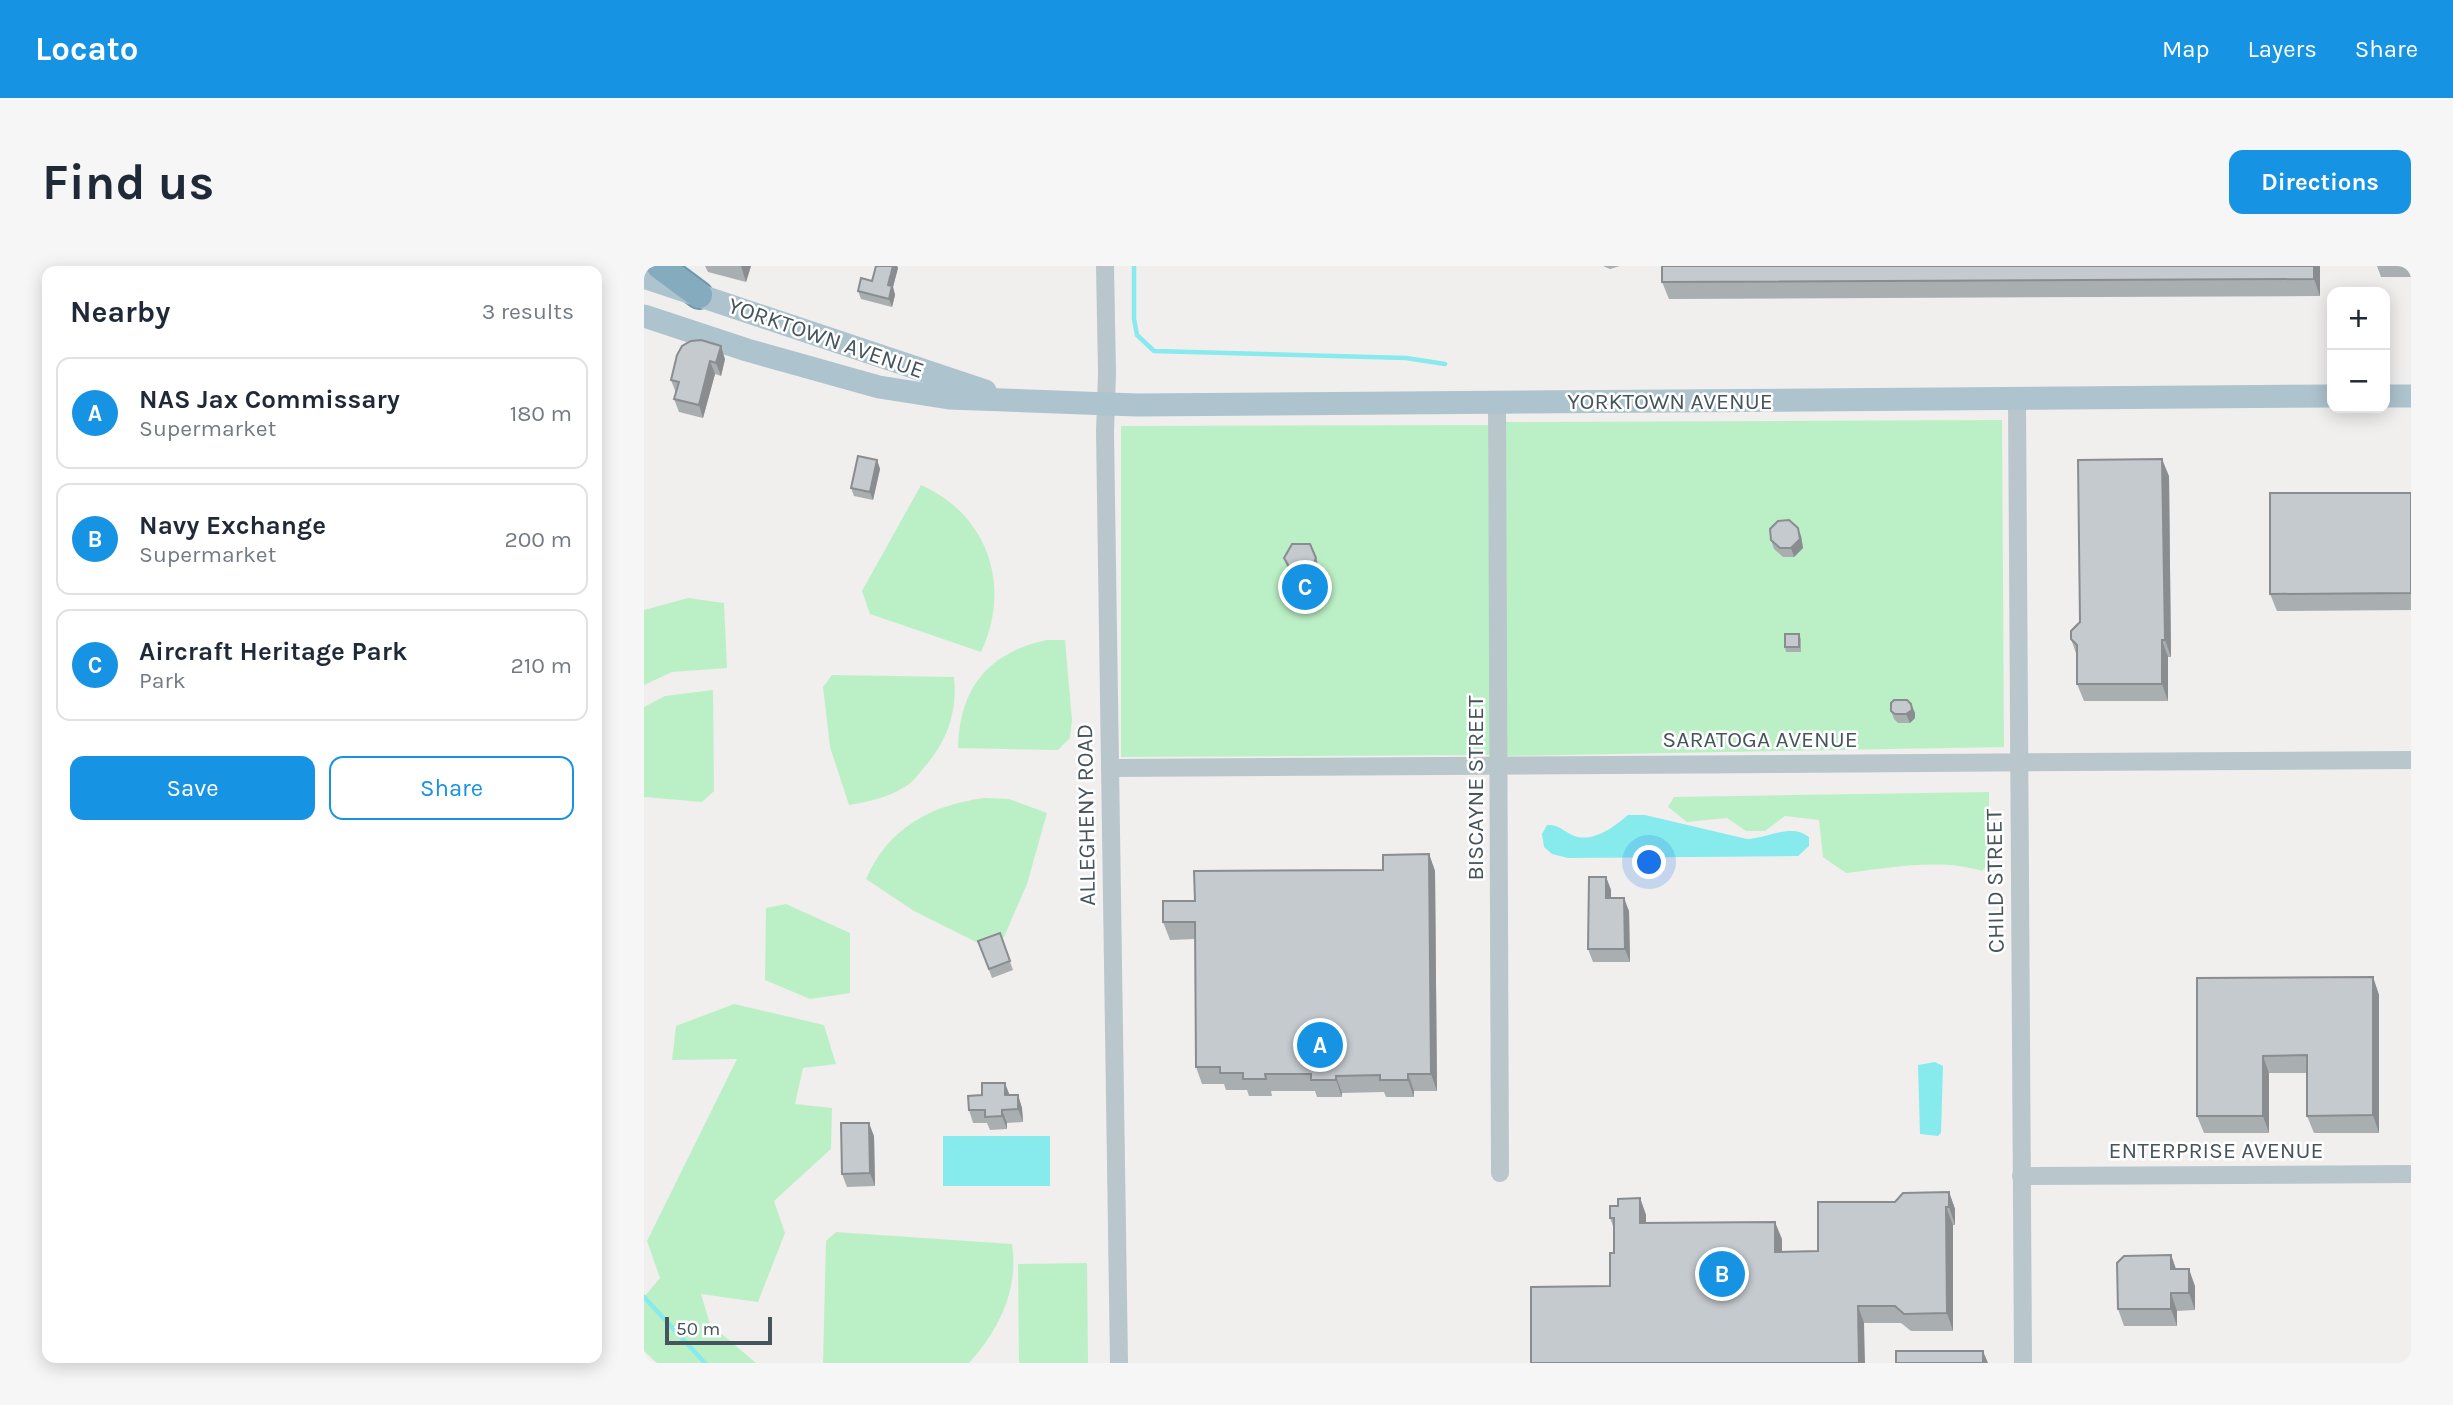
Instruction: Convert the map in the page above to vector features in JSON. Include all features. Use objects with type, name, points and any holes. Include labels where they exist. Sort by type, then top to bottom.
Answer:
[{"type":"highway","points":[[660,266],[699,295]]},
{"type":"main road","name":"YORKTOWN AVENUE","points":[[644,277],[1008,399]]},
{"type":"main road","name":"YORKTOWN AVENUE","points":[[644,316],[747,350],[879,387],[949,398],[1106,405],[2327,396]]},
{"type":"main road","points":[[2390,396],[2411,396]]},
{"type":"street","name":"ALLEGHENY ROAD","points":[[1105,266],[1119,1363]]},
{"type":"street","name":"CHILD STREET","points":[[2017,399],[2023,1363]]},
{"type":"street","name":"BISCAYNE STREET","points":[[1497,402],[1500,1173]]},
{"type":"street","name":"SARATOGA AVENUE","points":[[1110,768],[2411,760]]},
{"type":"street","name":"ENTERPRISE AVENUE","points":[[2021,1176],[2411,1174]]},
{"type":"green space","points":[[2002,420],[2004,747],[1504,756],[1500,422]]},
{"type":"green space","points":[[1488,425],[1491,755],[1121,757],[1121,426]]},
{"type":"green space","points":[[921,485],[944,498],[963,514],[978,534],[988,555],[994,602],[990,627],[981,652],[870,614],[862,591]]},
{"type":"green space","points":[[688,598],[724,603],[727,668],[672,672],[644,685],[644,610]]},
{"type":"green space","points":[[1047,640],[1065,640],[1072,720],[1070,738],[1058,750],[958,748],[964,708],[981,676],[1008,654]]},
{"type":"green space","points":[[832,675],[954,677],[952,715],[943,739],[930,761],[908,785],[886,796],[849,805],[830,747],[823,687]]},
{"type":"green space","points":[[713,690],[714,791],[702,802],[644,797],[644,707],[665,696]]},
{"type":"green space","points":[[1989,792],[1989,863],[1982,871],[1932,865],[1846,873],[1823,857],[1819,820],[1785,816],[1765,831],[1746,831],[1727,818],[1687,822],[1668,807],[1674,797]]},
{"type":"green space","points":[[984,798],[1009,799],[1047,813],[1027,884],[1004,937],[980,944],[914,911],[866,879],[886,846],[913,822],[946,806]]},
{"type":"green space","points":[[786,904],[850,933],[850,993],[810,999],[765,980],[766,908]]},
{"type":"green space","points":[[734,1004],[824,1025],[836,1064],[803,1068],[795,1104],[832,1108],[831,1149],[774,1201],[785,1233],[758,1302],[701,1294],[710,1324],[756,1363],[657,1363],[644,1351],[644,1297],[660,1278],[647,1241],[737,1059],[672,1060],[676,1026]]},
{"type":"green space","points":[[836,1232],[1012,1244],[1012,1277],[1004,1308],[998,1323],[969,1363],[823,1363],[826,1241]]},
{"type":"green space","points":[[1087,1263],[1088,1363],[1019,1363],[1018,1264]]},
{"type":"water","points":[[1628,815],[1645,815],[1747,839],[1795,831],[1809,837],[1809,846],[1798,856],[1568,858],[1552,854],[1544,847],[1542,834],[1547,825],[1557,826],[1572,835],[1587,837],[1609,829]]},
{"type":"water","points":[[1935,1062],[1943,1066],[1941,1133],[1938,1136],[1920,1134],[1918,1065]]},
{"type":"water","points":[[943,1136],[1050,1136],[1050,1186],[943,1186]]},
{"type":"building","points":[[876,266],[893,266],[888,285],[892,286],[889,299],[858,291],[861,278],[872,281]]},
{"type":"building","points":[[1662,266],[2314,266],[2314,279],[1662,282]]},
{"type":"building","points":[[701,340],[721,346],[716,363],[710,361],[699,405],[674,399],[679,382],[671,380],[682,346]]},
{"type":"building","points":[[858,456],[877,460],[870,492],[851,488]]},
{"type":"building","points":[[2162,459],[2165,640],[2162,640],[2162,684],[2077,684],[2077,645],[2071,639],[2071,631],[2080,622],[2078,460]]},
{"type":"building","points":[[2270,493],[2411,493],[2411,593],[2270,594]]},
{"type":"building","points":[[1789,520],[1798,528],[1800,539],[1791,548],[1780,548],[1771,540],[1770,529],[1778,521]]},
{"type":"building","points":[[1292,544],[1310,544],[1316,558],[1309,573],[1293,573],[1284,558]]},
{"type":"building","points":[[1785,634],[1799,634],[1799,647],[1785,647]]},
{"type":"building","points":[[1894,700],[1907,700],[1912,710],[1906,714],[1895,714],[1891,711],[1891,703]]},
{"type":"building","points":[[1429,854],[1431,1074],[1408,1074],[1408,1080],[1380,1080],[1380,1075],[1336,1076],[1336,1080],[1311,1080],[1311,1074],[1265,1074],[1266,1079],[1243,1079],[1243,1073],[1220,1073],[1220,1067],[1196,1067],[1195,922],[1163,922],[1163,901],[1195,901],[1194,871],[1383,870],[1383,855]]},
{"type":"building","points":[[1589,877],[1606,877],[1606,898],[1624,898],[1625,949],[1588,949]]},
{"type":"building","points":[[1000,933],[1010,961],[989,969],[978,941]]},
{"type":"building","points":[[2373,977],[2373,1115],[2307,1116],[2307,1055],[2263,1056],[2263,1116],[2197,1116],[2197,978]]},
{"type":"building","points":[[982,1083],[1005,1083],[1005,1095],[1018,1095],[1018,1109],[1002,1110],[1002,1116],[985,1117],[985,1110],[969,1110],[968,1096],[982,1095]]},
{"type":"building","points":[[841,1123],[869,1123],[870,1173],[842,1174]]},
{"type":"building","points":[[1949,1192],[1949,1207],[1946,1207],[1947,1313],[1904,1314],[1895,1306],[1858,1306],[1859,1363],[1531,1363],[1531,1287],[1610,1286],[1614,1218],[1610,1218],[1610,1206],[1618,1206],[1618,1199],[1640,1198],[1640,1223],[1775,1222],[1775,1252],[1818,1251],[1818,1202],[1895,1202],[1903,1193]]},
{"type":"building","points":[[2171,1255],[2171,1269],[2189,1269],[2189,1293],[2171,1293],[2171,1309],[2118,1309],[2117,1263],[2124,1256]]},
{"type":"building","points":[[1896,1351],[1983,1351],[1983,1363],[1896,1363]]},
{"type":"waterway","points":[[1134,266],[1134,319],[1137,335],[1154,351],[1406,358],[1445,364]]},
{"type":"waterway","points":[[644,1297],[705,1363]]},
{"type":"place","name":"Aircraft Heritage Park","points":[[1305,587]]},
{"type":"place","name":"NAS Jax Commissary","points":[[1320,1045]]},
{"type":"place","name":"Navy Exchange","points":[[1722,1274]]}]
